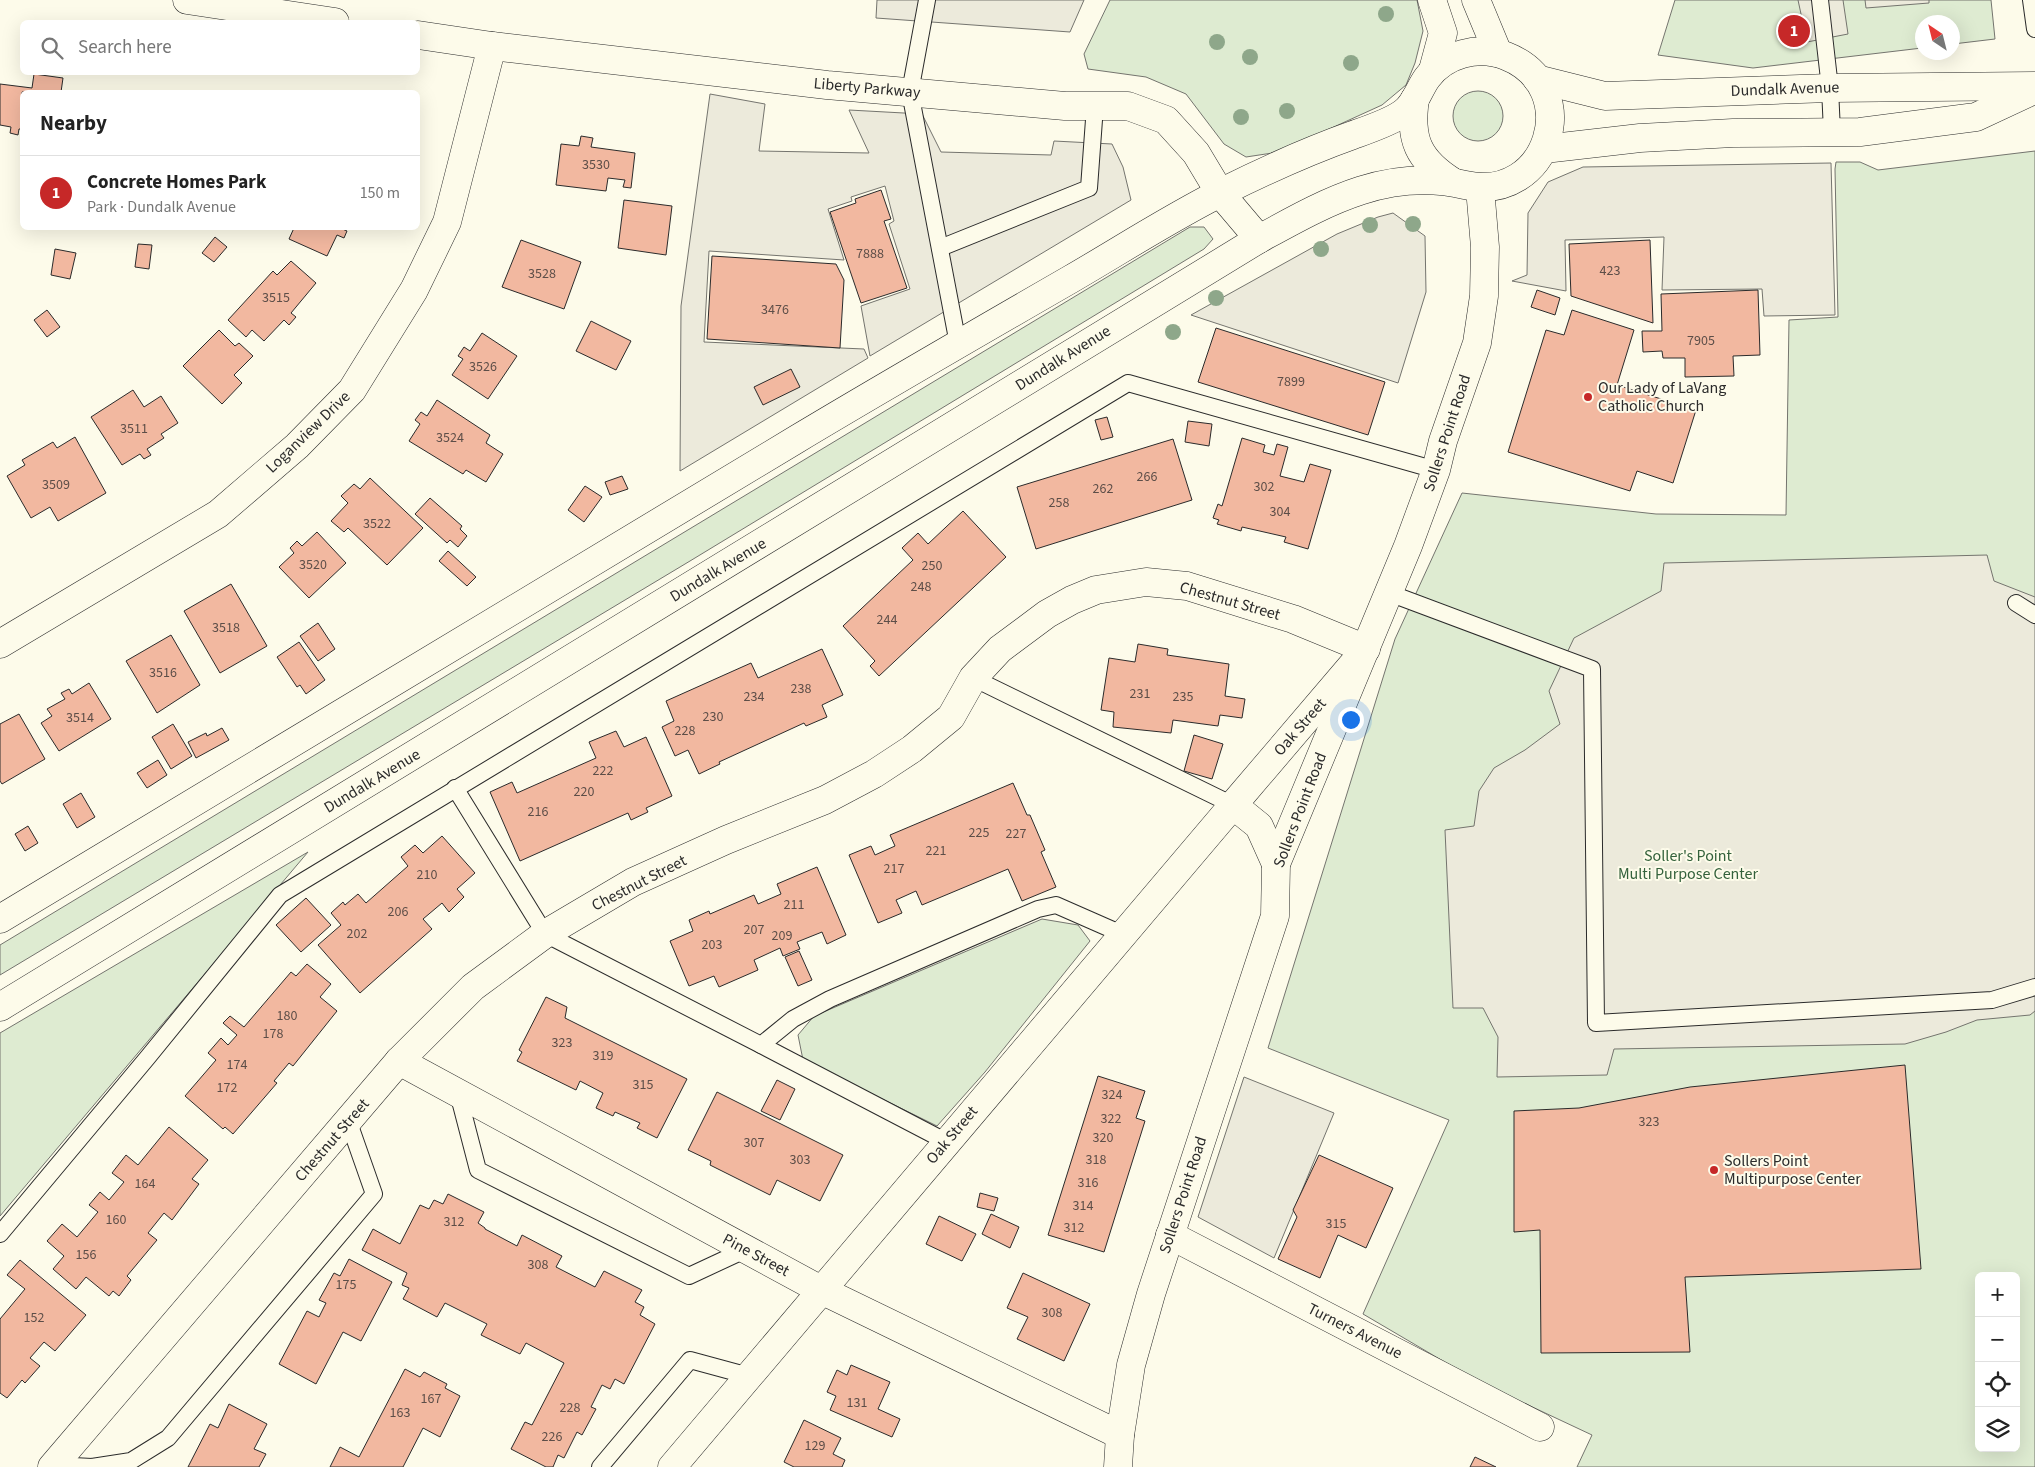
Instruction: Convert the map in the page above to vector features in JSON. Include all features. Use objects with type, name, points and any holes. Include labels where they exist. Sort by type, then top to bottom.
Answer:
[{"type":"street","points":[[187,0],[322,20]]},
{"type":"street","points":[[1432,0],[1443,33],[1434,70]]},
{"type":"street","points":[[1476,0],[1498,52]]},
{"type":"street","name":"Liberty Parkway","points":[[420,35],[492,46],[827,85],[1065,106],[1128,106],[1166,120],[1196,153],[1220,193],[1259,239]]},
{"type":"street","name":"Loganview Drive","points":[[0,644],[218,514],[297,446],[352,390],[414,290],[447,222],[492,46]]},
{"type":"street","name":"Dundalk Avenue","points":[[0,919],[958,344],[1220,193],[1320,147],[1362,132],[1403,113],[1415,99],[1423,83],[1434,70],[1453,57],[1475,51],[1498,52],[1520,62],[1537,79],[1546,96],[1550,113],[1549,132],[1544,150],[1532,165],[1517,178],[1500,186],[1480,188],[1453,182],[1402,180],[1332,199],[1259,239],[0,1007]]},
{"type":"street","name":"Dundalk Avenue","points":[[1537,79],[1605,96],[1830,88],[2035,88]]},
{"type":"street","name":"Dundalk Avenue","points":[[1544,150],[1640,138],[1734,133],[1860,132],[1976,117],[2035,88]]},
{"type":"street","name":"Dundalk Avenue","points":[[1415,99],[1412,119],[1415,138],[1423,157],[1436,172],[1453,182]]},
{"type":"street","name":"Sollers Point Road","points":[[1118,1467],[1120,1435],[1131,1364],[1150,1294],[1275,916],[1276,864],[1389,592],[1436,470],[1443,441],[1477,343],[1484,296],[1485,247],[1480,188]]},
{"type":"street","name":"Chestnut Street","points":[[53,1466],[399,1061],[473,987],[545,934],[633,882],[726,840],[825,800],[874,774],[912,749],[951,717],[973,678],[1000,649],[1047,614],[1072,600],[1096,590],[1146,582],[1187,586],[1293,619],[1366,649]]},
{"type":"street","name":"Oak Street","points":[[672,1467],[1122,934],[1366,649]]},
{"type":"street","points":[[1233,805],[1259,826],[1276,864]]},
{"type":"street","name":"Pine Street","points":[[399,1061],[821,1290],[1120,1435]]},
{"type":"street","name":"Turners Avenue","points":[[1170,1235],[1540,1427]]},
{"type":"lane","points":[[927,0],[910,92],[958,344]]},
{"type":"lane","points":[[1820,0],[1830,88],[1832,132]]},
{"type":"lane","points":[[2031,0],[2035,29]]},
{"type":"lane","points":[[940,248],[1089,188],[1095,106]]},
{"type":"lane","points":[[0,1234],[280,895],[1128,383],[1436,470]]},
{"type":"lane","points":[[1389,592],[1592,669],[1596,1023],[1992,1000],[2035,987]]},
{"type":"lane","points":[[2016,603],[2035,615]]},
{"type":"lane","points":[[973,678],[1233,805]]},
{"type":"lane","points":[[456,788],[545,934],[947,1142]]},
{"type":"lane","points":[[760,1045],[793,1019],[830,999],[1038,909],[1056,905],[1122,934]]},
{"type":"lane","points":[[458,1093],[478,1170],[689,1276],[747,1249]]},
{"type":"lane","points":[[53,1466],[92,1467],[131,1461],[168,1438],[374,1194],[348,1120]]},
{"type":"lane","points":[[600,1467],[690,1360],[749,1376]]},
{"type":"green space","points":[[1110,0],[1417,0],[1423,31],[1415,63],[1406,85],[1382,105],[1279,152],[1246,157],[1224,144],[1186,94],[1146,77],[1088,69],[1084,54]]},
{"type":"green space","points":[[1675,0],[1991,0],[1995,39],[1960,43],[1960,15],[1915,15],[1915,49],[1753,68],[1658,55]]},
{"type":"green space","points":[[1473,91],[1483,91],[1496,98],[1503,111],[1503,121],[1496,134],[1483,141],[1473,141],[1464,137],[1457,130],[1453,121],[1453,111],[1457,102],[1464,95]]},
{"type":"green space","name":"Soller's Point Multi Purpose Center","points":[[2035,151],[2035,1467],[1577,1467],[1592,1435],[1477,1381],[1363,1314],[1449,1120],[1268,1048],[1395,639],[1462,493],[1656,514],[1786,515],[1789,320],[1838,317],[1835,169],[1836,162],[1860,162],[1878,170]]},
{"type":"green space","points":[[1190,227],[1204,227],[1213,239],[1204,249],[690,561],[0,975],[0,945]]},
{"type":"green space","points":[[308,852],[0,1216],[0,1033]]},
{"type":"green space","points":[[1042,919],[1078,925],[1090,941],[985,1072],[937,1126],[803,1060],[798,1035],[814,1016]]},
{"type":"shaded area","points":[[877,0],[1084,0],[1070,32],[876,18]]},
{"type":"shaded area","points":[[1798,0],[1843,0],[1848,34],[1807,42]]},
{"type":"shaded area","points":[[1865,0],[1929,0],[1929,3],[1866,8]]},
{"type":"shaded area","points":[[710,94],[765,104],[759,151],[869,153],[849,110],[922,114],[941,152],[1051,155],[1054,141],[1112,144],[1123,167],[1131,200],[870,356],[861,306],[910,289],[889,224],[894,221],[885,186],[851,197],[852,201],[828,209],[844,260],[709,251],[704,342],[864,349],[868,358],[680,471],[681,306]]},
{"type":"shaded area","points":[[1831,163],[1835,315],[1764,316],[1762,289],[1662,290],[1664,237],[1565,240],[1566,291],[1512,281],[1527,275],[1528,213],[1548,182],[1583,167]]},
{"type":"shaded area","points":[[1393,213],[1425,236],[1426,292],[1398,383],[1191,315],[1337,234],[1378,217]]},
{"type":"shaded area","points":[[1987,555],[1994,581],[2035,597],[2035,1011],[2030,1015],[1977,1020],[1946,1032],[1905,1044],[1614,1049],[1607,1075],[1497,1077],[1498,1037],[1483,1008],[1453,1008],[1445,830],[1474,826],[1479,791],[1494,768],[1525,750],[1560,724],[1549,691],[1574,638],[1661,591],[1664,563]]},
{"type":"shaded area","points":[[1244,1077],[1334,1113],[1274,1258],[1198,1217]]},
{"type":"building","points":[[34,75],[63,78],[61,90],[20,90],[20,129],[18,135],[10,133],[11,127],[0,125],[0,84],[32,88]]},
{"type":"building","points":[[581,136],[593,138],[591,147],[635,153],[631,188],[623,187],[625,180],[608,178],[606,191],[556,185],[561,144],[579,146]]},
{"type":"building","points":[[881,190],[891,219],[884,221],[907,288],[861,303],[830,212],[856,203],[855,199]]},
{"type":"building","points":[[624,200],[672,206],[666,255],[618,248]]},
{"type":"building","points":[[293,230],[347,231],[344,238],[337,235],[327,256],[289,239]]},
{"type":"building","points":[[215,237],[227,247],[214,262],[202,253]]},
{"type":"building","points":[[521,240],[581,262],[564,309],[502,287]]},
{"type":"building","points":[[1650,240],[1653,323],[1571,296],[1569,244]]},
{"type":"building","points":[[138,244],[152,245],[149,269],[135,267]]},
{"type":"building","points":[[55,249],[76,253],[70,279],[51,275]]},
{"type":"building","points":[[712,256],[836,264],[844,280],[840,348],[707,339]]},
{"type":"building","points":[[291,261],[316,283],[291,313],[296,317],[289,325],[284,320],[264,341],[252,330],[246,337],[228,320],[273,271],[277,275]]},
{"type":"building","points":[[1537,290],[1560,298],[1555,315],[1531,307]]},
{"type":"building","points":[[1758,290],[1760,355],[1733,356],[1734,376],[1685,377],[1685,358],[1663,358],[1662,351],[1643,352],[1642,331],[1662,331],[1661,294]]},
{"type":"building","points":[[47,310],[60,327],[47,337],[34,320]]},
{"type":"building","name":"Our Lady of LaVang Catholic Church","points":[[1572,310],[1634,330],[1617,385],[1696,410],[1673,483],[1637,471],[1630,491],[1508,452],[1546,330],[1564,335]]},
{"type":"building","points":[[591,321],[631,341],[616,370],[576,351]]},
{"type":"building","points":[[1216,328],[1385,382],[1368,435],[1198,382]]},
{"type":"building","points":[[219,330],[235,346],[239,343],[253,356],[234,375],[242,383],[222,404],[183,366]]},
{"type":"building","points":[[482,333],[517,356],[488,399],[452,375],[463,359],[458,356],[464,347],[470,351]]},
{"type":"building","points":[[791,369],[800,387],[763,405],[754,387]]},
{"type":"building","points":[[133,390],[144,407],[161,396],[178,423],[161,434],[164,438],[147,449],[151,455],[144,459],[140,454],[122,465],[91,417]]},
{"type":"building","points":[[437,400],[490,435],[486,443],[503,454],[486,482],[466,470],[463,474],[409,441],[420,424],[415,420],[421,412],[427,416]]},
{"type":"building","points":[[1107,417],[1113,437],[1101,440],[1095,420]]},
{"type":"building","points":[[1188,421],[1212,424],[1209,446],[1185,442]]},
{"type":"building","points":[[75,437],[106,493],[58,521],[50,507],[31,518],[7,476],[25,465],[22,460],[53,442],[57,448]]},
{"type":"building","points":[[1242,438],[1265,445],[1263,452],[1274,455],[1277,444],[1288,447],[1280,476],[1304,482],[1310,464],[1331,470],[1308,549],[1284,542],[1286,537],[1242,527],[1241,531],[1217,524],[1219,520],[1213,518],[1218,504],[1222,506]]},
{"type":"building","points":[[1173,439],[1192,500],[1036,549],[1017,487]]},
{"type":"building","points":[[622,476],[628,489],[610,495],[605,482]]},
{"type":"building","points":[[370,478],[423,528],[387,565],[348,528],[344,532],[331,521],[348,503],[341,496],[354,484],[360,489]]},
{"type":"building","points":[[585,486],[602,497],[584,522],[568,510]]},
{"type":"building","points":[[430,498],[462,526],[460,529],[467,536],[458,547],[450,540],[447,543],[415,514]]},
{"type":"building","points":[[963,511],[1006,557],[879,676],[870,666],[875,661],[843,626],[913,560],[902,548],[918,533],[928,544]]},
{"type":"building","points":[[317,532],[346,563],[309,598],[279,567],[294,553],[290,548],[297,541],[302,546]]},
{"type":"building","points":[[448,551],[476,577],[467,586],[439,561]]},
{"type":"building","points":[[231,584],[267,646],[220,673],[184,611]]},
{"type":"building","points":[[318,623],[335,649],[318,661],[300,636]]},
{"type":"building","points":[[171,635],[200,685],[157,713],[126,661]]},
{"type":"building","points":[[299,642],[325,680],[306,694],[300,685],[297,687],[277,657]]},
{"type":"building","points":[[1138,644],[1168,649],[1167,655],[1229,664],[1225,696],[1245,699],[1242,718],[1220,715],[1218,726],[1173,720],[1171,733],[1113,727],[1114,712],[1101,710],[1109,658],[1135,662]]},
{"type":"building","points":[[822,649],[843,695],[822,705],[827,717],[806,726],[804,723],[719,762],[720,764],[699,774],[688,750],[675,756],[662,727],[674,721],[666,701],[751,663],[758,678]]},
{"type":"building","points":[[89,683],[111,719],[59,751],[41,723],[52,716],[47,709],[65,699],[61,693],[69,689],[72,694]]},
{"type":"building","points":[[19,714],[45,759],[2,784],[0,781],[0,724]]},
{"type":"building","points":[[173,724],[192,756],[171,769],[152,737]]},
{"type":"building","points":[[222,728],[229,740],[196,758],[188,742],[206,733],[207,736]]},
{"type":"building","points":[[616,731],[624,747],[646,737],[672,796],[646,808],[648,812],[631,820],[628,813],[520,861],[490,792],[512,782],[517,793],[596,758],[589,742]]},
{"type":"building","points":[[1194,735],[1223,744],[1212,779],[1184,771]]},
{"type":"building","points":[[158,760],[167,775],[147,788],[137,773]]},
{"type":"building","points":[[1013,783],[1027,815],[1030,815],[1045,850],[1041,852],[1056,887],[1022,901],[1008,869],[922,905],[916,891],[896,900],[902,913],[878,923],[849,855],[871,846],[875,855],[895,846],[890,835]]},
{"type":"building","points":[[81,793],[95,817],[77,828],[63,804]]},
{"type":"building","points":[[28,826],[38,843],[25,851],[15,834]]},
{"type":"building","points":[[442,836],[475,873],[457,889],[464,897],[449,912],[442,903],[423,919],[432,929],[360,993],[318,945],[341,925],[331,913],[343,902],[345,905],[358,894],[366,903],[408,866],[401,857],[415,845],[423,853]]},
{"type":"building","points":[[817,867],[846,935],[827,944],[822,932],[797,942],[800,949],[783,956],[780,948],[754,960],[758,970],[719,987],[714,976],[689,986],[670,941],[693,931],[689,920],[709,911],[710,914],[754,895],[758,904],[781,894],[777,884]]},
{"type":"building","points":[[306,898],[331,925],[301,952],[276,925]]},
{"type":"building","points":[[799,951],[812,980],[798,986],[785,957]]},
{"type":"building","points":[[307,964],[331,984],[320,997],[337,1011],[293,1066],[289,1063],[274,1081],[277,1083],[233,1134],[225,1127],[223,1129],[185,1096],[216,1060],[208,1053],[221,1038],[228,1045],[237,1035],[223,1023],[230,1016],[244,1027],[291,972],[296,976]]},
{"type":"building","points":[[546,997],[567,1007],[565,1018],[687,1079],[657,1138],[637,1128],[640,1123],[615,1112],[613,1116],[596,1108],[603,1093],[580,1081],[576,1090],[517,1061],[522,1052],[519,1050]]},
{"type":"building","name":"Sollers Point Multipurpose Center","points":[[1905,1065],[1921,1269],[1685,1277],[1690,1352],[1541,1353],[1540,1230],[1514,1232],[1514,1111],[1579,1108],[1690,1087]]},
{"type":"building","points":[[1098,1076],[1145,1091],[1136,1118],[1145,1121],[1104,1252],[1048,1235]]},
{"type":"building","points":[[777,1080],[795,1089],[780,1120],[761,1111]]},
{"type":"building","points":[[717,1092],[843,1155],[820,1201],[777,1180],[770,1195],[710,1165],[711,1161],[688,1150]]},
{"type":"building","points":[[169,1127],[208,1160],[192,1179],[199,1184],[172,1220],[164,1213],[148,1233],[157,1240],[127,1276],[131,1280],[119,1296],[113,1291],[109,1296],[86,1277],[76,1289],[53,1269],[64,1256],[47,1241],[62,1224],[77,1237],[98,1212],[89,1205],[100,1192],[109,1200],[124,1182],[112,1173],[126,1155],[138,1165]]},
{"type":"building","points":[[1319,1155],[1393,1188],[1366,1248],[1338,1235],[1320,1278],[1278,1259],[1297,1217],[1293,1210]]},
{"type":"building","points":[[980,1193],[998,1198],[994,1211],[977,1207]]},
{"type":"building","points":[[448,1194],[484,1212],[478,1223],[485,1229],[517,1246],[522,1235],[562,1256],[556,1267],[595,1287],[604,1271],[642,1290],[635,1302],[644,1307],[640,1315],[655,1324],[624,1384],[615,1379],[610,1389],[602,1385],[591,1407],[596,1409],[582,1435],[577,1432],[564,1458],[558,1455],[553,1467],[546,1467],[511,1449],[525,1422],[532,1425],[564,1363],[526,1343],[520,1354],[481,1335],[487,1324],[445,1303],[437,1317],[403,1299],[409,1288],[402,1285],[407,1273],[362,1250],[373,1229],[400,1244],[420,1205],[429,1209],[434,1200],[443,1204]]},
{"type":"building","points":[[991,1214],[1019,1227],[1010,1248],[982,1234]]},
{"type":"building","points":[[939,1216],[976,1234],[962,1261],[926,1244]]},
{"type":"building","points":[[349,1259],[392,1282],[361,1341],[343,1332],[316,1384],[279,1364],[307,1311],[319,1317],[326,1303],[319,1300],[334,1273],[340,1276]]},
{"type":"building","points":[[20,1260],[86,1315],[55,1351],[44,1342],[30,1358],[40,1366],[25,1383],[22,1380],[7,1398],[0,1393],[0,1319],[25,1289],[7,1275]]},
{"type":"building","points":[[1023,1273],[1090,1304],[1064,1361],[1017,1339],[1028,1317],[1007,1308]]},
{"type":"building","points":[[851,1365],[890,1382],[878,1409],[900,1419],[892,1437],[830,1410],[836,1396],[827,1392],[837,1370],[847,1375]]},
{"type":"building","points":[[405,1369],[420,1377],[424,1372],[447,1384],[445,1388],[460,1396],[440,1437],[423,1428],[403,1467],[330,1467],[340,1447],[359,1457]]},
{"type":"building","points":[[229,1404],[267,1424],[254,1449],[266,1454],[259,1467],[188,1467],[210,1424],[218,1428]]},
{"type":"building","points":[[804,1420],[841,1438],[833,1454],[845,1460],[842,1467],[794,1467],[784,1462]]},
{"type":"building","points":[[1475,1457],[1496,1467],[1470,1467]]},
{"type":"place","name":"Concrete Homes Park","points":[[1794,31]]},
{"type":"place","name":"Our Lady of LaVang Catholic Church","points":[[1588,397]]},
{"type":"place","name":"Sollers Point Multipurpose Center","points":[[1714,1170]]}]
